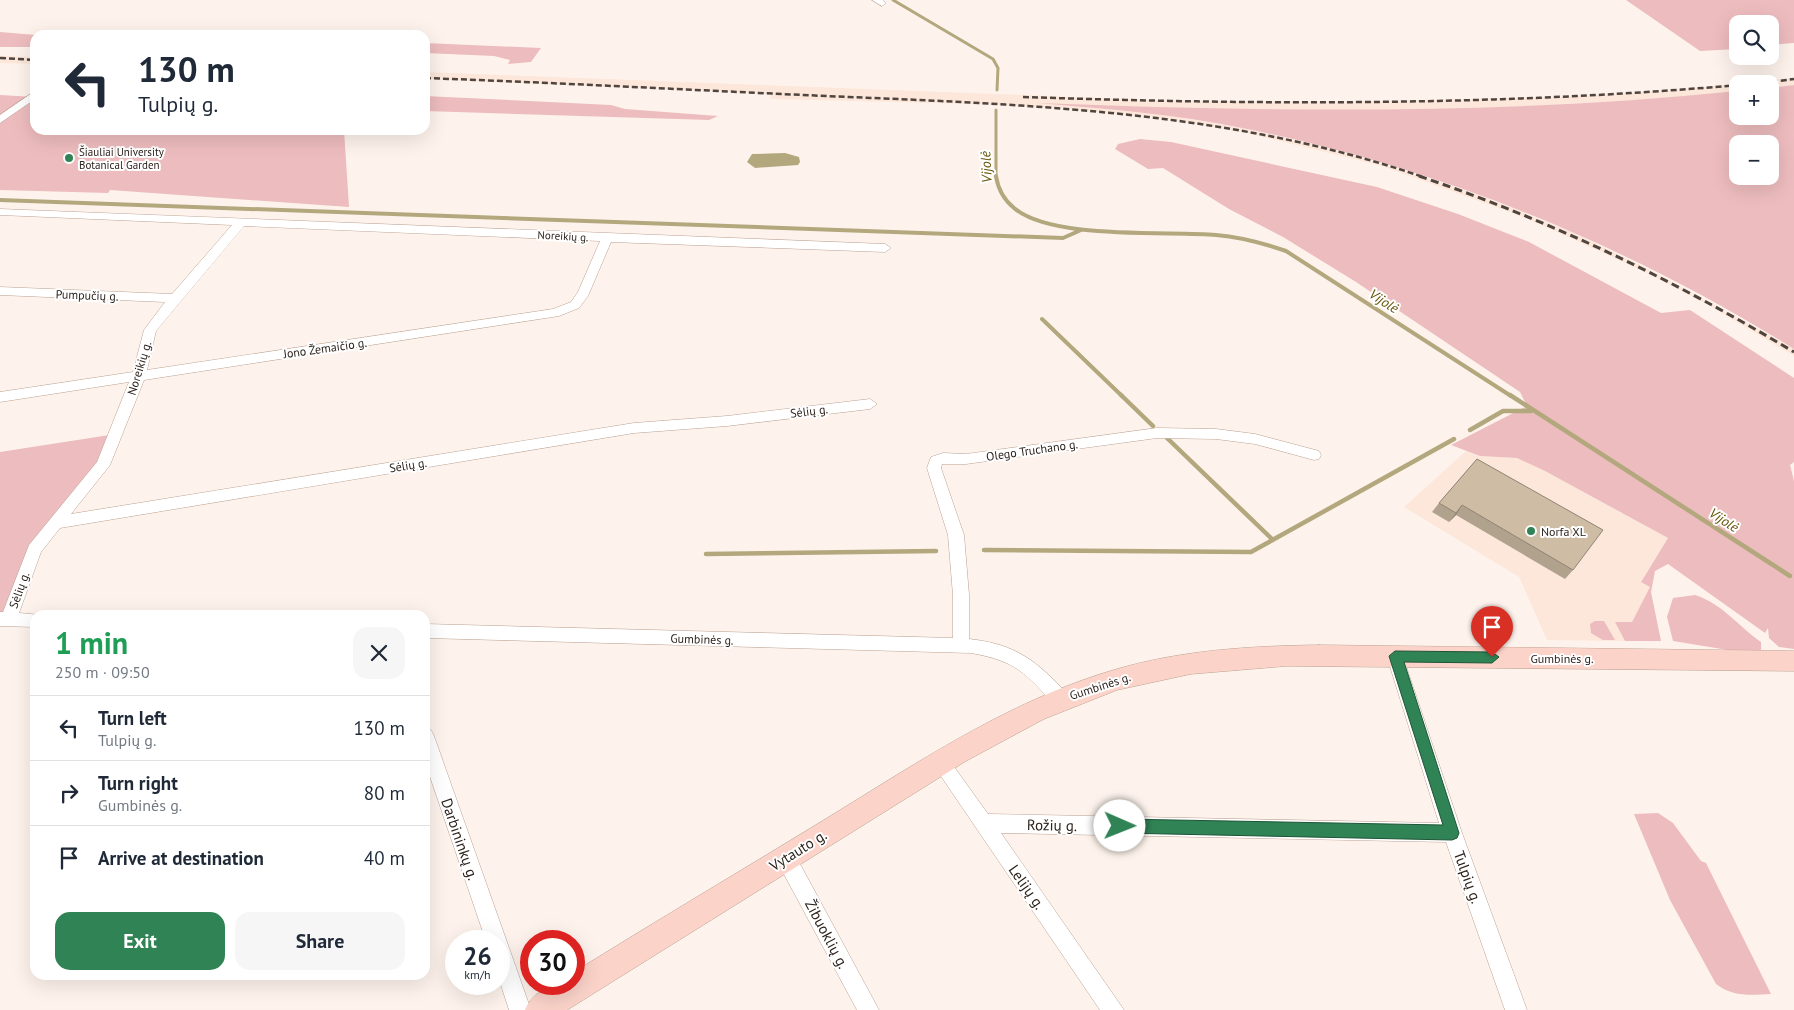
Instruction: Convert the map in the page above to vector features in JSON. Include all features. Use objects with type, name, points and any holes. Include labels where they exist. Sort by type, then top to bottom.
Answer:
[{"type":"main road","name":"Gumbinės g.","points":[[1061,700],[1108,682],[1157,669],[1208,660],[1292,656],[1395,656],[1794,661]]},
{"type":"main road","name":"Vytauto g.","points":[[540,1010],[941,763],[1003,727],[1061,700]]},
{"type":"street","points":[[0,120],[30,98]]},
{"type":"street","name":"Noreikių g.","points":[[0,212],[885,248]]},
{"type":"street","name":"Noreikių g.","points":[[54,523],[103,465],[139,375],[150,330],[240,223]]},
{"type":"street","name":"Jono Žemaičio g.","points":[[0,397],[555,313],[575,305],[584,293],[607,238]]},
{"type":"street","name":"Pumpučių g.","points":[[0,291],[175,298]]},
{"type":"street","name":"Sėlių g.","points":[[4,619],[34,549],[54,523],[634,428],[727,421],[870,404]]},
{"type":"street","name":"Olego Truchano g.","points":[[961,646],[961,595],[956,535],[934,468],[936,461],[943,458],[966,459],[1157,433],[1216,434],[1245,438],[1314,455]]},
{"type":"street","points":[[4,619],[30,620]]},
{"type":"street","name":"Gumbinės g.","points":[[430,631],[961,646],[992,649],[1022,660],[1030,666],[1061,700]]},
{"type":"street","name":"Tulpių g.","points":[[1395,656],[1452,833],[1516,1010]]},
{"type":"street","name":"Darbininkų g.","points":[[430,750],[492,930]]},
{"type":"street","name":"Lelijų g.","points":[[941,763],[1113,1010]]},
{"type":"street","name":"Rožių g.","points":[[983,823],[1452,833]]},
{"type":"street","name":"Žibuoklių g.","points":[[786,858],[868,1010]]},
{"type":"street","points":[[510,981],[520,1010]]},
{"type":"shaded area","points":[[1626,0],[1794,0],[1794,43],[1779,44],[1779,15],[1729,15],[1729,49],[1700,51]]},
{"type":"shaded area","points":[[0,32],[30,34],[30,47],[0,47]]},
{"type":"shaded area","points":[[430,43],[541,48],[531,62],[508,64],[510,60],[494,56],[430,53]]},
{"type":"shaded area","points":[[0,56],[30,57],[30,64],[0,63]]},
{"type":"shaded area","points":[[430,72],[1156,100],[1322,102],[1564,97],[1664,91],[1729,84],[1729,92],[1673,98],[1454,110],[1244,110],[1055,104],[1166,115],[1242,128],[1333,149],[1474,193],[1574,233],[1642,266],[1794,349],[1794,356],[1707,304],[1639,269],[1526,218],[1382,166],[1243,132],[1167,119],[1061,108],[770,99],[771,94],[430,79]]},
{"type":"shaded area","points":[[1794,78],[1794,85],[1779,87],[1779,80]]},
{"type":"shaded area","points":[[1794,85],[1794,349],[1730,311],[1597,243],[1458,187],[1387,164],[1315,144],[1217,123],[1140,112],[1038,103],[1213,108],[1388,109],[1475,108],[1650,99],[1729,92],[1729,125],[1779,125],[1779,87]]},
{"type":"shaded area","points":[[0,95],[30,97],[30,135],[344,135],[349,207],[110,190],[108,193],[0,190]]},
{"type":"shaded area","points":[[430,96],[611,105],[625,109],[718,116],[709,120],[430,111]]},
{"type":"shaded area","points":[[1140,139],[1171,142],[1377,187],[1458,214],[1529,242],[1661,313],[1690,310],[1794,378],[1794,462],[1790,465],[1794,481],[1794,649],[1779,647],[1769,638],[1768,628],[1765,633],[1668,564],[1655,571],[1651,592],[1661,641],[1625,641],[1615,622],[1632,622],[1650,587],[1641,582],[1668,538],[1545,471],[1517,458],[1480,456],[1451,445],[1527,406],[1520,392],[1356,282],[1283,237],[1229,209],[1163,168],[1148,169],[1115,149],[1118,144]]},
{"type":"shaded area","points":[[785,153],[799,157],[800,162],[798,165],[755,168],[747,162],[752,154]]},
{"type":"shaded area","points":[[116,434],[103,465],[54,523],[0,619],[0,452]]},
{"type":"shaded area","points":[[1466,451],[1480,456],[1517,458],[1545,471],[1668,538],[1641,581],[1650,587],[1632,622],[1615,622],[1625,641],[1547,640],[1519,577],[1404,507]]},
{"type":"shaded area","points":[[1695,595],[1714,604],[1730,616],[1761,642],[1761,650],[1728,650],[1673,641],[1667,617],[1673,598]]},
{"type":"shaded area","points":[[1595,621],[1604,621],[1615,640],[1603,640],[1591,633],[1590,624]]},
{"type":"shaded area","points":[[1658,813],[1673,823],[1701,861],[1706,863],[1771,994],[1749,995],[1735,993],[1716,984],[1670,900],[1634,814]]},
{"type":"building","name":"Norfa XL","points":[[1477,459],[1603,530],[1573,570],[1462,505],[1456,513],[1439,503]]},
{"type":"waterway","name":"Vijolė","points":[[893,0],[993,59],[998,68],[997,90]]},
{"type":"waterway","name":"Vijolė","points":[[996,110],[996,176]]},
{"type":"waterway","name":"Vijolė","points":[[996,176],[1002,194],[1014,208],[1031,218],[1081,230]]},
{"type":"waterway","points":[[0,200],[1063,238],[1081,230]]},
{"type":"waterway","name":"Vijolė","points":[[1081,230],[1225,236],[1269,245],[1286,251],[1511,396]]},
{"type":"waterway","points":[[1042,319],[1122,396]]},
{"type":"waterway","points":[[1121,395],[1153,426]]},
{"type":"waterway","name":"Vijolė","points":[[1510,395],[1790,576]]},
{"type":"waterway","points":[[1470,430],[1503,411],[1531,411]]},
{"type":"waterway","points":[[1167,438],[1273,540]]},
{"type":"waterway","points":[[1273,540],[1454,439]]},
{"type":"waterway","points":[[984,550],[1251,552],[1273,540]]},
{"type":"waterway","points":[[706,554],[936,551]]},
{"type":"railway","points":[[0,58],[30,60]]},
{"type":"railway","points":[[430,78],[994,104],[1139,116],[1211,126],[1282,139],[1353,156],[1423,177]]},
{"type":"railway","points":[[1779,81],[1794,79]]},
{"type":"railway","points":[[1023,97],[1113,100],[1381,102],[1559,97],[1729,86]]},
{"type":"railway","points":[[1419,176],[1517,213],[1611,254],[1703,300],[1794,352]]},
{"type":"place","name":"Šiauliai University Botanical Garden","points":[[69,158]]},
{"type":"place","name":"Norfa XL","points":[[1531,531]]},
{"type":"route","points":[[1120,826],[1452,833],[1395,656],[1492,657]]}]
